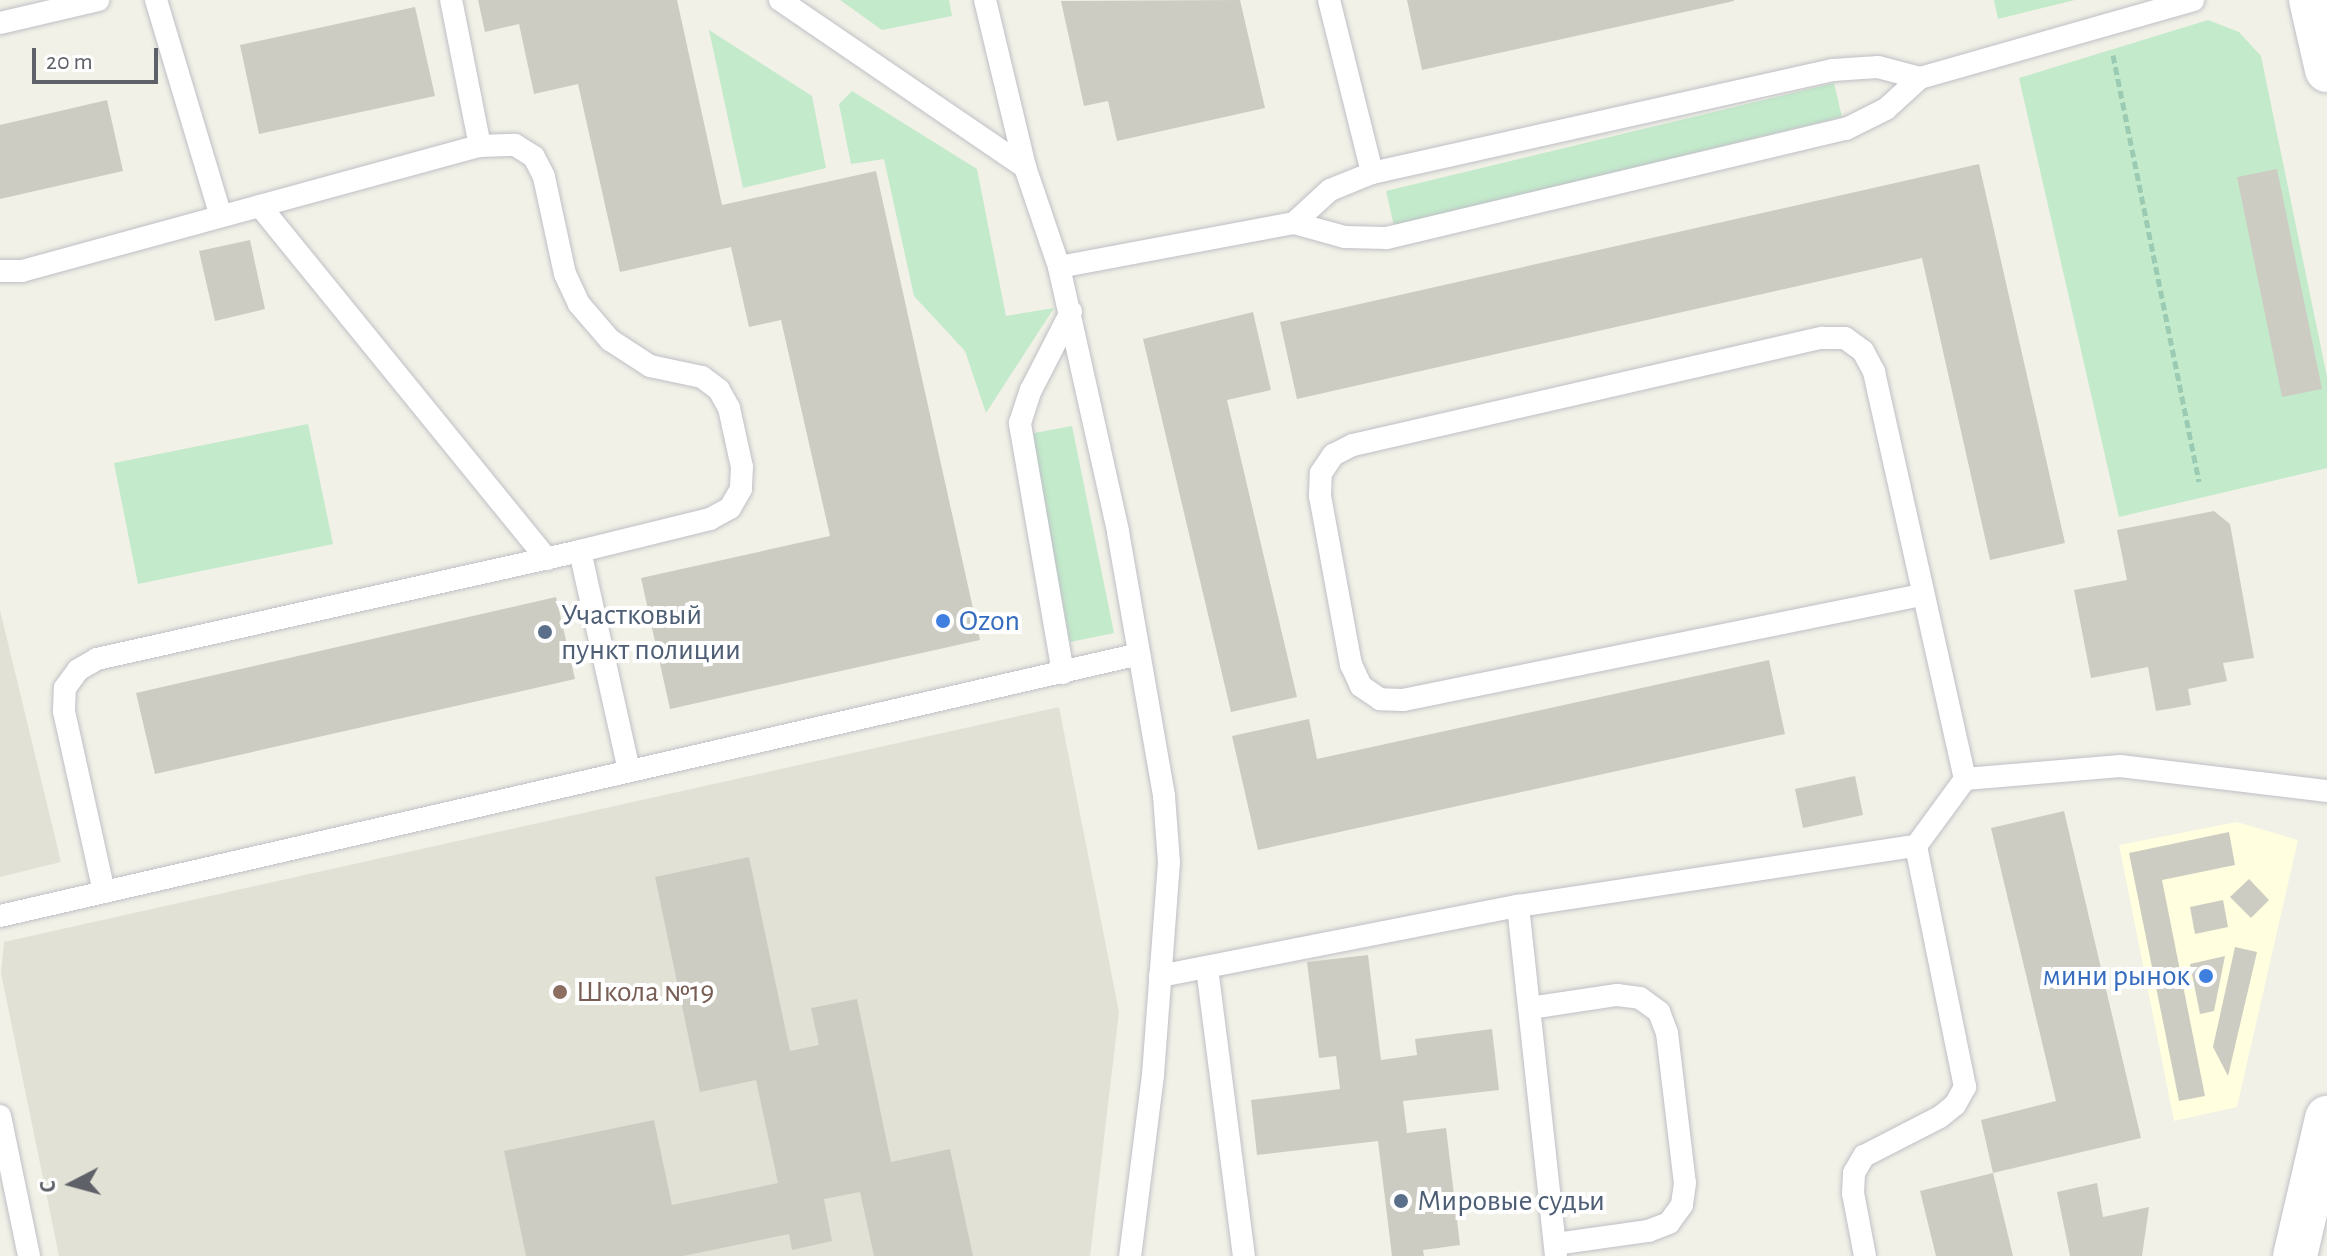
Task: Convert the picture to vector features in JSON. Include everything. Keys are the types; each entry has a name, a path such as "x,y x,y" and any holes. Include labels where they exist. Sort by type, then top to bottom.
{"street":[{"path":"2311,0 2327,70"},
{"path":"2295,1256 2325,1140"}],"lane":[{"path":"0,23 98,0"},
{"path":"156,0 220,214"},
{"path":"451,0 480,146"},
{"path":"780,0 1025,167"},
{"path":"985,0 1025,167 1071,312 1164,796 1169,862 1130,1256"},
{"path":"1329,0 1372,173"},
{"path":"1059,267 1294,223 1345,237 1387,238 1846,129 1886,109 1920,78 2193,0"},
{"path":"1294,223 1330,190 1372,173 1833,70 1878,67 1920,78"},
{"path":"0,271 22,271 220,214 480,146 515,145 534,157 544,177 565,274 579,304 610,340 650,366 702,377 719,390 729,408 742,467 741,489 730,508 710,519 547,559 97,659 78,670 65,688 64,711 104,892"},
{"path":"260,206 547,559"},
{"path":"1063,673 1020,423 1031,390 1071,312"},
{"path":"1921,595 1403,700 1380,699 1361,686 1351,665 1320,496 1321,473 1333,455 1353,445 1822,338 1845,338 1863,351 1874,372 1921,595 1965,779"},
{"path":"580,551 629,771"},
{"path":"0,916 1139,654"},
{"path":"1160,976 1518,906 1916,846 1965,779 2120,766 2327,791"},
{"path":"1865,1256 1853,1193 1854,1173 1864,1156 1940,1117 1955,1105 1965,1087 1916,846"},
{"path":"1518,906 1555,1250 1648,1231 1669,1223 1682,1205 1685,1183 1667,1033 1659,1012 1640,998 1617,995 1530,1008"},
{"path":"1207,968 1244,1256"},
{"path":"0,1116 6,1170 29,1256"}],"path":[{"path":"2113,22 2111,45 2199,481"}],"shaded area":[{"path":"840,0 949,0 952,16 882,30"},
{"path":"1994,0 2075,0 1998,19"},
{"path":"2208,20 2239,32 2261,56 2327,377 2327,468 2119,517 2019,78"},
{"path":"709,30 812,96 826,168 743,188"},
{"path":"1834,83 1842,117 1394,226 1386,191"},
{"path":"852,91 977,169 1006,316 1054,308 986,413 965,351 914,296 884,159 851,164 839,104"},
{"path":"308,424 333,544 138,584 114,463"},
{"path":"1072,426 1114,633 1070,642 1029,434"},
{"path":"0,610 61,862 0,877"},
{"name":"Школа №19","path":"1059,707 1119,1012 1090,1256 59,1256 1,973 4,942"},
{"name":"мини рынок","path":"2237,822 2298,840 2237,1107 2174,1121 2119,845"}],"building":[{"path":"478,0 677,0 722,205 876,171 980,640 670,709 641,578 830,536 781,320 749,327 731,247 620,272 578,84 534,94 519,24 485,32"},
{"path":"1240,0 1265,108 1117,141 1108,101 1084,106 1061,1"},
{"path":"1407,0 1734,0 1734,1 1422,70"},
{"path":"415,7 435,96 259,134 240,45"},
{"path":"107,100 123,171 0,199 0,125"},
{"path":"1979,164 2065,543 1990,560 1922,258 1297,399 1280,322"},
{"path":"2277,169 2322,389 2282,397 2237,177"},
{"path":"250,240 265,309 215,321 199,251"},
{"path":"1253,312 1271,390 1227,400 1297,697 1231,712 1143,339"},
{"path":"2214,511 2230,524 2254,658 2223,663 2227,681 2188,689 2191,705 2156,711 2148,667 2091,678 2074,590 2127,580 2117,530"},
{"path":"556,597 575,679 155,774 136,693"},
{"path":"1769,660 1785,734 1258,850 1232,736 1309,719 1317,759"},
{"path":"1855,776 1863,815 1803,828 1795,789"},
{"path":"2064,811 2141,1138 1993,1173 1981,1120 2056,1101 1991,828"},
{"path":"2229,832 2235,865 2162,880 2205,1096 2179,1101 2129,853"},
{"path":"749,857 790,1051 819,1045 811,1008 857,999 891,1162 950,1149 973,1256 874,1256 860,1192 824,1199 832,1241 792,1250 789,1234 683,1256 526,1256 504,1151 654,1120 672,1205 778,1183 756,1080 700,1092 655,877"},
{"path":"2249,879 2269,900 2251,918 2230,897"},
{"path":"2223,900 2228,927 2195,934 2190,907"},
{"path":"2235,947 2257,952 2228,1076 2213,1047"},
{"path":"1368,955 1381,1060 1417,1055 1415,1039 1492,1029 1499,1090 1403,1101 1407,1133 1446,1128 1460,1245 1423,1250 1424,1256 1392,1256 1378,1141 1257,1155 1251,1100 1340,1089 1336,1056 1319,1058 1307,962"},
{"path":"2225,956 2214,1011 2200,1014 2190,964"},
{"path":"1993,1173 2013,1256 1936,1256 1920,1191"},
{"path":"2097,1183 2103,1217 2149,1207 2142,1256 2070,1256 2057,1192"}],"place":[{"name":"Ozon","path":"943,621"},
{"name":"Участковый пункт полиции","path":"545,632"},
{"name":"мини рынок","path":"2206,976"},
{"name":"Школа №19","path":"560,992"},
{"name":"Мировые судьи","path":"1401,1201"}]}
